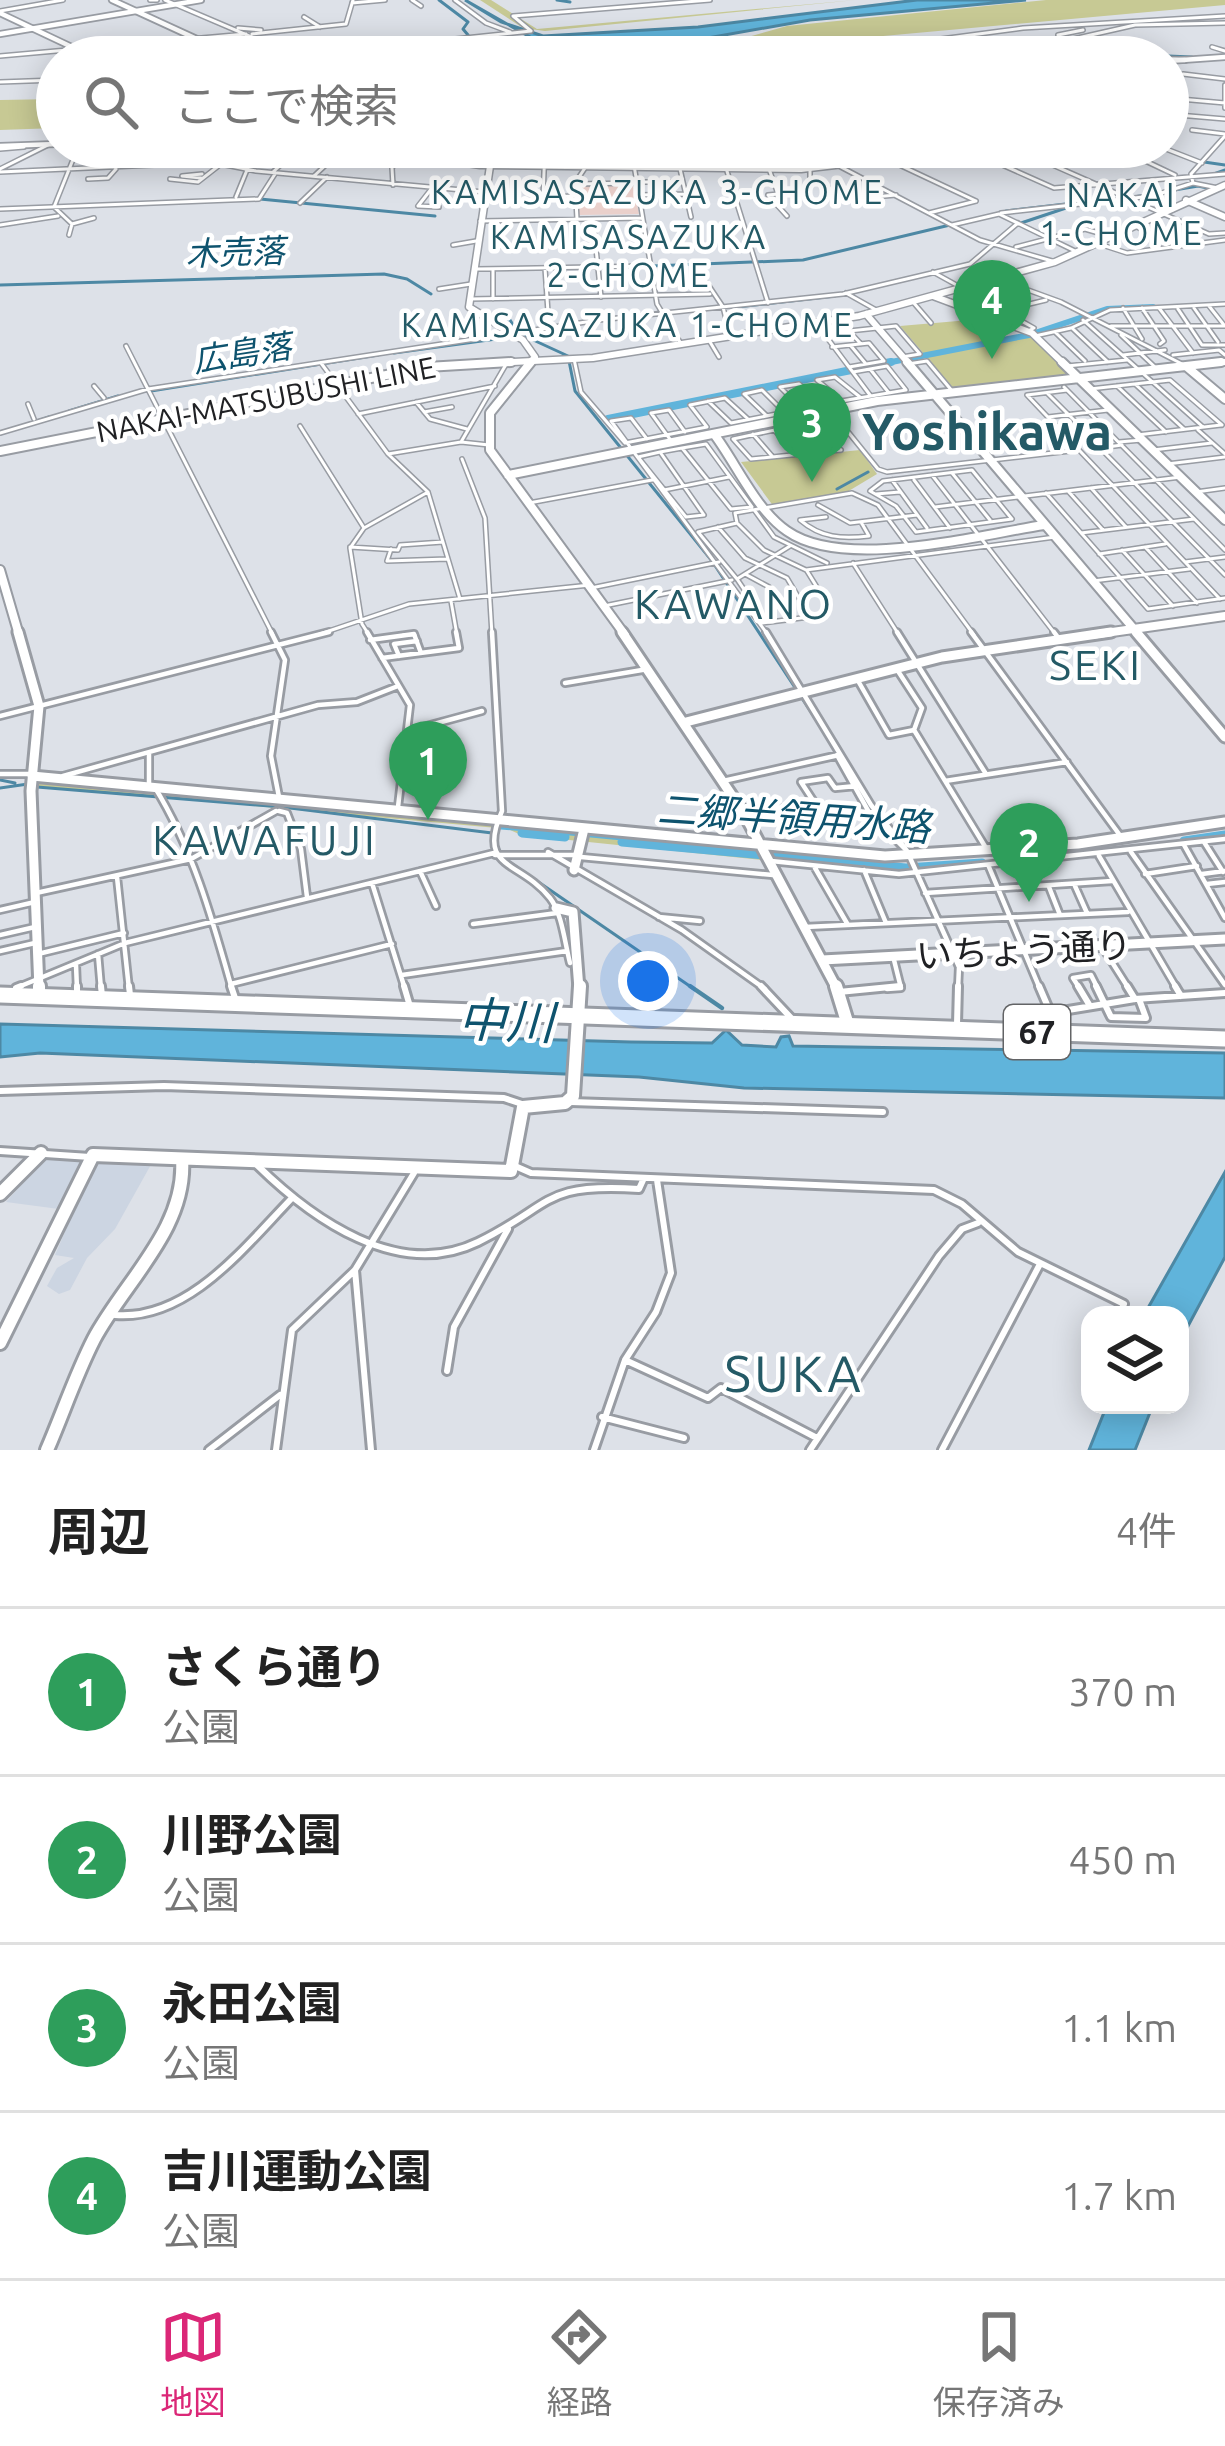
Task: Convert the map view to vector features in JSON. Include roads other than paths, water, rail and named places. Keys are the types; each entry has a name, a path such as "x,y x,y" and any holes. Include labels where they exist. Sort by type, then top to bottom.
{"main road":[{"path":"0,34 200,0"},
{"path":"1189,58 1225,53"},
{"path":"0,148 36,146"},
{"path":"680,168 820,168"},
{"name":"67","path":"3,995 38,989 77,998 409,1010 578,1022 848,1024 1225,1039"}],"street":[{"path":"0,12 63,0"},
{"path":"112,0 197,36"},
{"path":"150,0 158,0"},
{"path":"224,36 346,24 352,2 385,0"},
{"path":"412,0 421,6"},
{"path":"455,0 486,23 517,34"},
{"path":"497,36 530,32 513,16 710,0"},
{"path":"169,2 249,36"},
{"path":"0,12 46,36"},
{"path":"304,17 320,27"},
{"path":"967,36 1203,17 1225,20"},
{"path":"1088,36 1135,25 1225,20"},
{"path":"1062,36 1106,25"},
{"path":"232,28 258,26 262,33"},
{"path":"1212,46 1225,53"},
{"path":"0,56 36,53"},
{"path":"1189,76 1225,85 1224,105 1189,100"},
{"path":"0,82 36,81"},
{"path":"1189,117 1225,119"},
{"path":"1191,174 1225,135 1192,130"},
{"path":"1216,149 1225,150"},
{"path":"0,170 36,153"},
{"path":"1189,158 1202,163"},
{"path":"0,170 94,168"},
{"path":"88,179 108,178 120,168"},
{"path":"170,179 202,176 214,168"},
{"path":"241,168 484,192"},
{"path":"10,223 2,208 259,199 278,168"},
{"path":"314,176 323,168"},
{"path":"392,168 393,185"},
{"path":"488,168 469,299 474,315 532,348 534,360 493,406 489,445 650,669 742,812 839,992 848,1024"},
{"path":"543,168 543,197 576,196"},
{"path":"577,219 574,184 585,168"},
{"path":"634,168 655,296 681,343"},
{"path":"680,168 692,217"},
{"path":"726,168 768,303"},
{"path":"843,168 992,244 1055,262"},
{"path":"906,168 976,201 929,213"},
{"path":"1009,168 1054,188 1225,174"},
{"path":"1063,168 1208,234 1225,236"},
{"path":"1159,168 1176,176"},
{"path":"68,169 54,207 58,216 72,224 94,218"},
{"path":"235,200 246,169"},
{"path":"769,169 778,194 768,195 787,216"},
{"path":"810,169 810,178 851,199 896,195"},
{"path":"1191,174 1193,183"},
{"path":"300,203 326,177"},
{"path":"574,184 683,182"},
{"path":"952,225 998,212 1128,199 1193,183 1221,187"},
{"name":"NAKAI-MATSUBUSHI LINE","path":"0,451 448,364 574,359 866,314 1055,262 1159,211 1221,187"},
{"path":"432,188 418,206 439,207"},
{"path":"639,195 686,194"},
{"path":"1186,200 1225,217"},
{"path":"998,212 1077,252"},
{"path":"0,225 58,216"},
{"path":"480,221 643,218"},
{"path":"593,219 601,297"},
{"path":"69,235 72,224"},
{"path":"0,433 104,398 148,390 549,327 846,293 970,264 1018,224"},
{"path":"1131,225 1178,246"},
{"path":"1010,249 1085,229 1110,236"},
{"path":"1096,243 1127,253 1225,236"},
{"path":"453,245 476,242"},
{"path":"473,269 650,266"},
{"path":"545,268 549,327"},
{"path":"493,299 494,269"},
{"path":"933,272 1034,328 1032,333"},
{"path":"998,279 1114,326 1164,369"},
{"path":"707,283 710,294 723,307 730,335"},
{"path":"440,289 471,284"},
{"path":"846,293 878,311"},
{"path":"469,299 710,294"},
{"path":"933,296 1032,333 1225,520"},
{"path":"984,315 1046,300"},
{"path":"914,302 931,322"},
{"path":"1032,333 1071,328 1107,310 1225,304"},
{"path":"1209,306 1225,326"},
{"path":"1123,308 1142,340"},
{"path":"1142,308 1164,341 1160,344"},
{"path":"1159,308 1192,353"},
{"path":"1177,308 1202,345 1223,345"},
{"path":"1194,308 1223,345"},
{"path":"1107,310 1114,326"},
{"path":"866,314 1223,732"},
{"path":"1088,316 1225,456"},
{"path":"816,323 874,398"},
{"path":"861,344 849,331 896,326 920,354 905,360"},
{"path":"1114,326 1225,326"},
{"path":"1071,328 1108,362"},
{"path":"1054,332 1088,364"},
{"path":"1122,333 1160,344 1224,397"},
{"path":"706,338 719,358"},
{"path":"832,347 889,341"},
{"path":"850,370 884,361 869,343"},
{"path":"850,345 889,393"},
{"path":"126,346 286,664 271,756 278,803 301,849 307,897"},
{"path":"1123,355 1166,350"},
{"path":"814,422 841,449 750,459 734,439 773,424 784,412 803,408 780,387 800,384 822,404 1223,362 1219,350 1173,356"},
{"path":"1150,352 1164,369"},
{"path":"574,359 581,392 686,517 706,514 660,452"},
{"path":"905,360 926,361 953,392"},
{"path":"1067,366 1129,360"},
{"path":"461,442 513,361"},
{"path":"322,364 388,454 428,492 460,599"},
{"path":"708,401 728,422 748,419 794,425 906,391 889,366 868,366"},
{"path":"842,401 817,380 836,377 860,397"},
{"path":"1058,381 1225,553 1185,562"},
{"path":"1090,389 1173,381 1224,425"},
{"path":"1135,384 1184,429"},
{"path":"94,386 104,398"},
{"path":"358,415 495,386"},
{"path":"1117,386 1166,432"},
{"path":"784,412 762,390 744,394 796,454"},
{"path":"1067,390 1028,395 1222,599"},
{"path":"1046,392 1089,435 1109,432"},
{"path":"508,475 632,450 707,427 690,405 725,398 748,419"},
{"path":"416,402 424,412 469,430"},
{"path":"28,404 34,419"},
{"path":"424,412 452,406"},
{"path":"669,439 651,413 669,410 686,432"},
{"path":"1048,417 1111,410"},
{"path":"632,450 647,439 713,434 834,414"},
{"path":"834,414 882,471 1079,449"},
{"path":"647,439 631,418 611,421 715,562 735,579"},
{"path":"794,425 820,454"},
{"path":"1224,425 1166,432 1100,448 1225,575"},
{"path":"300,426 364,528"},
{"path":"713,434 747,474 779,524 801,540 847,549 909,542 974,529 1012,519 972,470 892,479 870,491 904,516 916,532 950,528 974,529 1044,524"},
{"path":"753,434 772,456"},
{"path":"388,454 461,442 489,445"},
{"path":"1153,451 1212,443"},
{"path":"632,450 660,452 682,448 706,444 752,507 732,510 682,448"},
{"path":"1167,464 1225,456"},
{"path":"462,459 462,474 483,505 490,596 495,854"},
{"path":"952,473 992,522"},
{"path":"664,490 747,474"},
{"path":"932,475 1060,640"},
{"path":"912,477 950,528"},
{"path":"935,507 1181,477"},
{"path":"892,479 929,530"},
{"path":"530,503 652,480"},
{"path":"1090,488 1126,527"},
{"path":"1196,491 1224,488"},
{"path":"1068,491 1103,530"},
{"path":"397,810 410,705 362,624 350,547 364,528 428,492"},
{"path":"876,494 900,492"},
{"path":"764,622 824,615 828,605 806,570 775,555 737,523 734,514 854,494 891,518 1224,983 1181,996 1050,1013"},
{"path":"1046,494 1148,609 1222,599"},
{"path":"907,500 927,498"},
{"path":"817,503 826,517"},
{"path":"754,511 766,530 827,563"},
{"path":"861,522 869,536 841,538 814,532 800,520 826,517 843,524 917,514"},
{"path":"1081,533 1194,519"},
{"path":"737,523 698,532 764,622 870,814 908,856 959,967 957,1029"},
{"path":"718,527 759,565 787,578 809,615"},
{"path":"806,570 827,563 1055,537"},
{"path":"350,547 392,549 445,542"},
{"path":"1099,554 1168,544"},
{"path":"604,606 735,579 790,546"},
{"path":"1145,547 1197,603"},
{"path":"392,549 387,561 449,559"},
{"path":"847,549 986,774"},
{"path":"1122,550 1173,606"},
{"path":"0,716 362,624 409,604 591,586 715,562"},
{"path":"1093,581 1191,568"},
{"path":"0,570 39,706 32,780 38,989 98,954 211,919 495,854 538,857 548,852 576,862 773,993 793,1024"},
{"path":"745,574 769,587 787,618"},
{"path":"382,658 459,648 451,600"},
{"path":"686,722 914,663 1225,616"},
{"path":"370,640 414,634 422,653"},
{"path":"399,656 394,644 417,640"},
{"path":"896,668 922,708 914,730"},
{"path":"565,683 650,669"},
{"path":"857,679 889,735 914,730"},
{"path":"0,774 32,780 58,778 318,705 357,702 398,686"},
{"path":"408,731 482,711"},
{"path":"914,730 989,853"},
{"path":"148,753 154,791 175,820 191,859 236,1004"},
{"path":"723,782 841,755"},
{"path":"945,781 1067,762"},
{"path":"58,778 278,803 397,810 497,827 584,831 767,853 989,853 1222,824"},
{"path":"742,812 816,805 801,782 828,778 836,788 857,786"},
{"path":"0,910 191,859 278,803"},
{"path":"576,862 584,831"},
{"path":"767,853 813,865 914,872 1099,856 1225,839"},
{"path":"1202,874 1224,872 1204,842"},
{"path":"1184,844 1225,918"},
{"path":"548,852 576,862 778,876"},
{"path":"495,854 545,892 556,910 570,963"},
{"path":"1099,856 1181,996"},
{"path":"813,865 848,925"},
{"path":"989,866 1059,1033"},
{"path":"1145,874 1197,866"},
{"path":"863,870 886,923"},
{"path":"420,871 436,906"},
{"path":"117,877 130,1000"},
{"path":"925,893 1112,881"},
{"path":"1207,884 1225,882"},
{"path":"372,883 409,1010"},
{"path":"1075,885 1087,914"},
{"path":"1049,887 1060,915"},
{"path":"472,924 556,910 572,912 579,950 571,1099"},
{"path":"805,927 1128,912"},
{"path":"653,916 700,921"},
{"path":"0,935 35,927"},
{"path":"0,951 124,933"},
{"name":"いちょう通り","path":"822,960 1225,939"},
{"path":"231,984 392,944"},
{"path":"1090,1006 1073,978 1090,975 1111,1017 1146,1018 1101,945"},
{"path":"402,975 567,951"},
{"path":"98,954 102,999"},
{"path":"839,992 901,988 892,956"},
{"path":"76,965 77,998"},
{"path":"0,1091 225,1088 504,1098 526,1105 571,1099 883,1112"},
{"path":"0,1151 508,1172 515,1166 526,1105"},
{"path":"0,1193 41,1153"},
{"path":"0,1343 91,1157"},
{"path":"46,1450 81,1363 177,1210 184,1185 182,1159"},
{"path":"256,1164 293,1197 370,1244 435,1254 464,1248 510,1225 563,1190 588,1186 639,1189 644,1178"},
{"path":"515,1166 531,1173 934,1190 962,1204 978,1223 1040,1263 1123,1306"},
{"path":"276,1450 282,1439 280,1395 297,1321 355,1270 416,1171"},
{"path":"594,1450 625,1360 656,1312 671,1273 657,1179"},
{"path":"110,1313 130,1318 194,1292 293,1197"},
{"path":"810,1450 939,1256 962,1229 978,1223"},
{"path":"447,1371 454,1327 510,1225"},
{"path":"943,1450 1040,1263"},
{"path":"355,1270 371,1450"},
{"path":"625,1360 708,1398 721,1388 818,1438"},
{"path":"209,1450 280,1395"},
{"path":"602,1417 684,1438"}],"water":[{"path":"917,0 1026,0 810,20 719,36 543,36 698,27"},
{"path":"0,1024 712,1043 726,1030 742,1045 776,1047 781,1037 789,1036 793,1046 1225,1053 1225,1098 744,1088 639,1077 40,1053 0,1057"},
{"path":"1225,1172 1225,1257 1189,1324 1189,1306 1149,1306"},
{"path":"1103,1414 1149,1414 1135,1450 1089,1450"}],"waterway":[{"path":"439,0 468,22 463,29 468,35"},
{"path":"557,0 570,2"},
{"path":"1204,162 1225,165"},
{"path":"1211,175 1225,170"},
{"path":"1099,203 1198,186 1212,189"},
{"path":"260,199 435,216"},
{"path":"1006,211 1074,203"},
{"path":"1018,224 1072,206"},
{"path":"652,266 803,260 950,225"},
{"name":"木売落","path":"0,285 384,274 407,279 431,294"},
{"path":"737,307 835,296"},
{"path":"880,364 1029,335 1107,309 1153,307"},
{"path":"489,315 510,320 518,333 568,356 575,391 712,561 834,747"},
{"name":"広島落","path":"394,353 496,339"},
{"name":"広島落","path":"151,391 378,355"},
{"path":"880,364 891,362"},
{"path":"608,419 880,364"},
{"path":"876,365 880,364"},
{"name":"広島落","path":"69,411 118,396"},
{"name":"広島落","path":"0,434 49,417"},
{"path":"837,489 868,472"},
{"path":"0,780 15,783"},
{"path":"0,788 28,784"},
{"name":"二郷半領用水路","path":"37,787 282,807 492,833"},
{"name":"二郷半領用水路","path":"501,825 526,827"},
{"name":"二郷半領用水路","path":"560,830 633,837"},
{"path":"522,833 565,837"},
{"path":"1184,841 1225,835"},
{"path":"496,842 502,857 694,989"},
{"path":"622,842 906,868 982,863"},
{"path":"690,986 722,1008"}],"place":[{"name":"吉川運動公園","path":"992,359"},
{"name":"永田公園","path":"812,482"},
{"name":"さくら通り","path":"428,820"},
{"name":"川野公園","path":"1029,902"}],"district":[{"name":"KAMISASAZUKA 3-CHOME","path":"658,192"},
{"name":"NAKAI 1-CHOME","path":"1122,214"},
{"name":"KAMISASAZUKA 2-CHOME","path":"629,256"},
{"name":"KAMISASAZUKA 1-CHOME","path":"628,325"},
{"name":"Yoshikawa","path":"987,432"},
{"name":"KAWANO","path":"734,604"},
{"name":"SEKI","path":"1096,665"},
{"name":"KAWAFUJI","path":"265,840"},
{"name":"SUKA","path":"794,1374"}],"water label":[{"name":"中川","path":"506,1021"}]}
